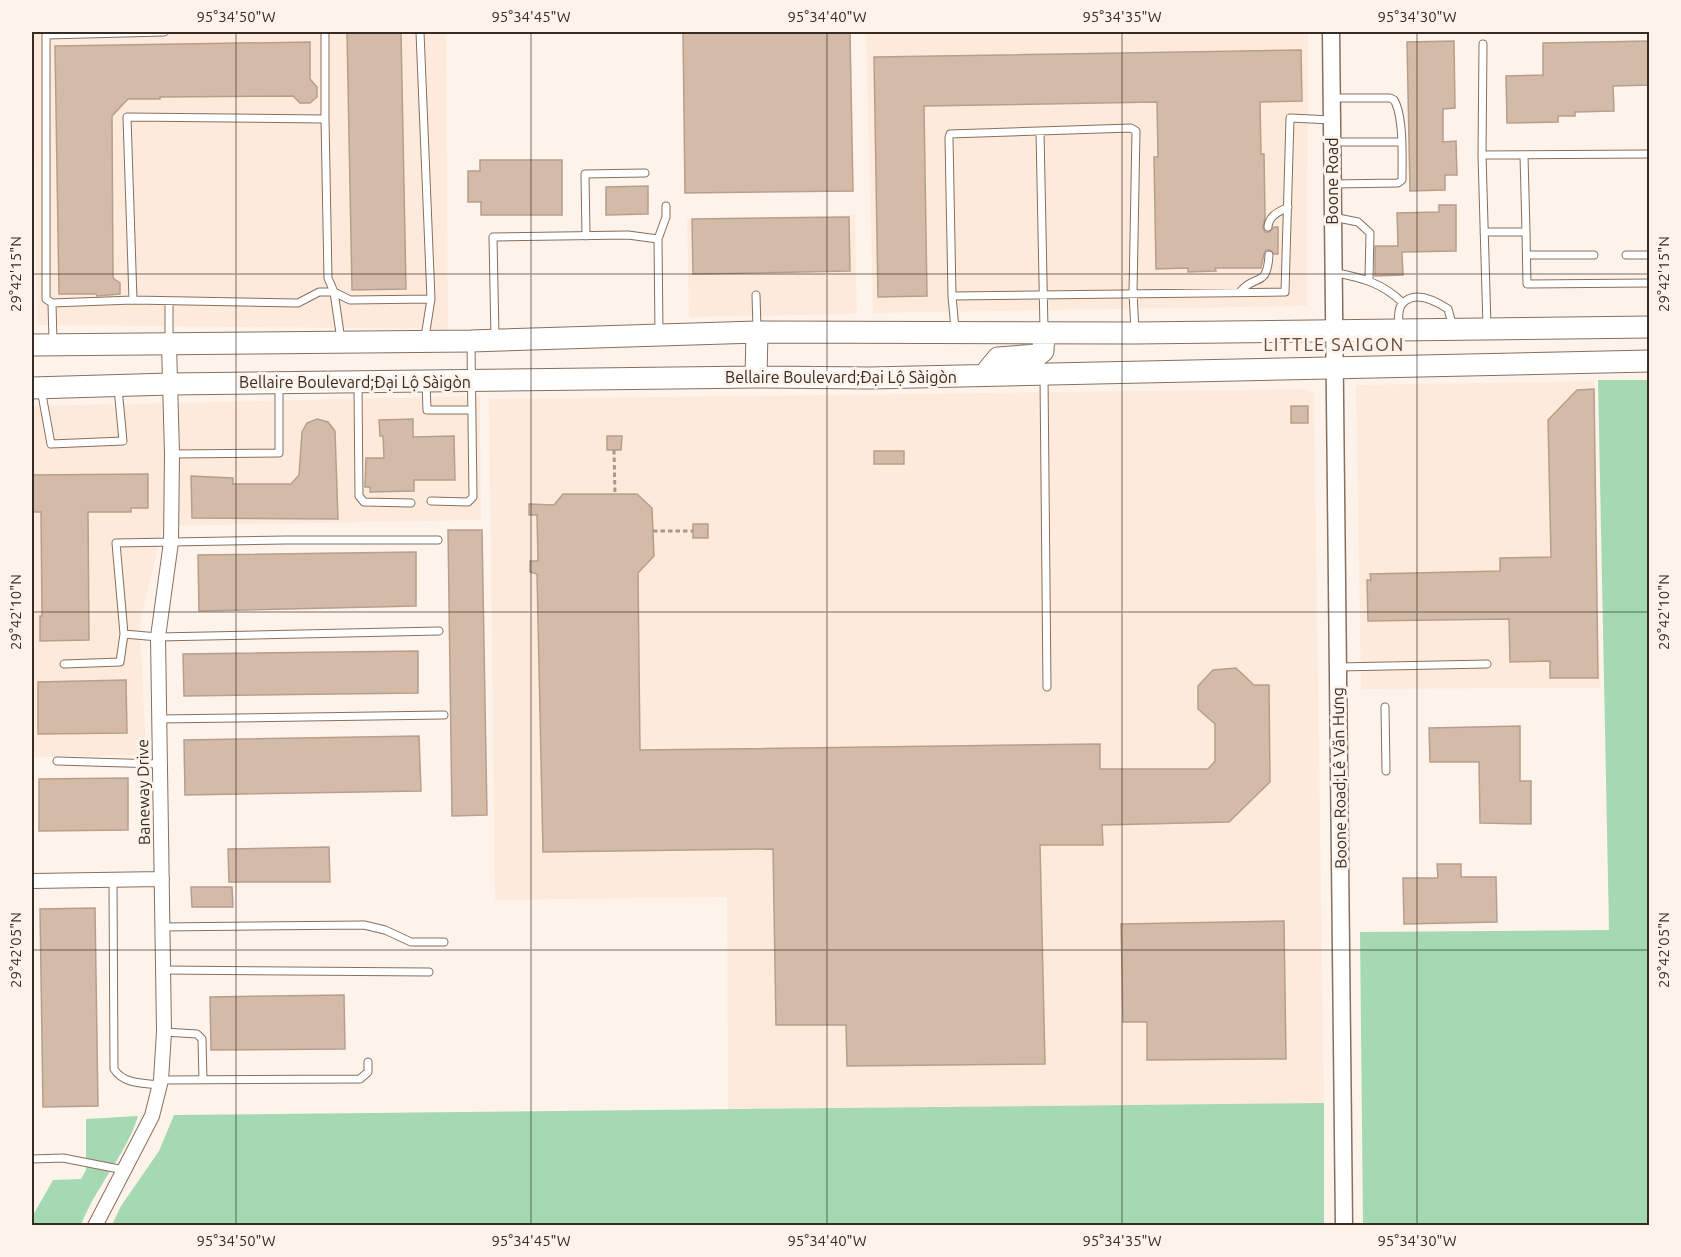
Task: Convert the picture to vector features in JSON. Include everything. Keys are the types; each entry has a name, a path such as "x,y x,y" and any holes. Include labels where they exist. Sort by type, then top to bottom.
{"main road":[{"path":"32,345 471,341 757,332 1135,333 1650,327"},
{"path":"1576,328 1576,362"},
{"path":"756,377 757,332"},
{"path":"984,375 998,358 1038,355 1043,351 1044,332"},
{"name":"Bellaire Boulevard;Đại Lộ Sàigòn","path":"36,387 279,382 870,378 1650,361"}],"street":[{"name":"Boone Road","path":"1331,32 1333,331"},
{"name":"Boone Road;Lê Văn Hưng","path":"1333,331 1344,1226"},
{"name":"Baneway Drive","path":"95,1226 152,1116 160,1083 164,1032 158,637 171,542 172,454 169,344"},
{"path":"32,881 162,879"}],"lane":[{"path":"164,32 46,35 46,299 51,303 133,300 298,303 319,292 334,292 350,300 431,299"},
{"path":"325,32 328,278 334,292 341,342"},
{"path":"420,32 431,299 425,341"},
{"path":"1483,44 1482,155 1487,329"},
{"path":"1331,98 1390,98 1394,100 1398,111 1402,142 1402,180 1398,183 1332,184"},
{"path":"133,300 127,117 325,119"},
{"path":"952,296 1285,292 1290,118 1332,120"},
{"path":"955,332 952,296 950,134 1135,129 1133,293 1135,333"},
{"path":"1040,131 1044,332"},
{"path":"1332,142 1402,142"},
{"path":"1482,155 1650,154"},
{"path":"1524,156 1527,284 1650,283"},
{"path":"586,236 585,174 645,173"},
{"path":"659,336 658,239 666,217 666,206"},
{"path":"1268,227 1268,222 1273,215 1288,207"},
{"path":"1332,217 1358,222 1370,233 1370,279"},
{"path":"1484,232 1526,232"},
{"path":"496,340 493,237 628,235 658,239"},
{"path":"1240,292 1246,285 1259,281 1266,274 1269,255"},
{"path":"1527,255 1594,255"},
{"path":"1626,255 1650,255"},
{"path":"1333,272 1370,279 1380,287 1392,292 1403,303"},
{"path":"756,296 757,332"},
{"path":"1399,330 1399,310 1403,303 1412,298 1425,297 1448,309 1454,329"},
{"path":"169,301 169,344"},
{"path":"51,303 53,345"},
{"path":"431,501 472,501 471,341"},
{"path":"1044,373 1047,687"},
{"path":"426,381 426,410 471,410"},
{"path":"172,454 279,453 279,382"},
{"path":"358,382 359,496 364,502 411,503"},
{"path":"36,387 51,444 123,441 118,385"},
{"path":"64,664 120,662 124,634 116,543 438,540"},
{"path":"124,634 158,637 439,632"},
{"path":"1338,667 1487,664"},
{"path":"1385,707 1386,771"},
{"path":"158,719 444,716"},
{"path":"57,762 159,764"},
{"path":"112,880 114,1069 118,1076 125,1080 160,1083 203,1080 360,1080 368,1072 368,1062"},
{"path":"162,927 364,925 386,930 411,942 444,942"},
{"path":"162,970 429,972"},
{"path":"164,1032 197,1034 202,1039 203,1080"},
{"path":"32,1159 63,1158 124,1170"}],"path":[{"path":"614,450 615,494"},
{"path":"653,531 693,531"}],"shaded area":[{"path":"32,32 446,32 448,329 37,325"},
{"path":"866,32 1308,32 1307,306 873,313"},
{"path":"32,150 34,325 32,325"},
{"path":"855,215 857,314 689,317 687,219"},
{"path":"1594,381 1600,688 1361,689 1356,385"},
{"path":"1306,389 1314,394 1324,1103 728,1110 727,897 495,900 489,399"},
{"path":"480,396 481,520 163,526 140,623 146,755 32,757 32,406"}],"green space":[{"path":"1598,380 1649,380 1649,1225 1363,1225 1360,932 1609,930"},
{"path":"1324,1103 1324,1225 112,1225 121,1206 159,1151 174,1115"},
{"path":"138,1116 126,1144 81,1225 32,1225 32,1217 53,1180 81,1179 86,1170 86,1119"}],"building":[{"path":"347,32 401,32 406,289 352,290"},
{"path":"683,32 850,32 853,191 685,193"},
{"path":"1454,41 1455,108 1443,109 1443,142 1456,141 1457,175 1445,175 1445,190 1410,191 1407,42"},
{"path":"1650,41 1650,85 1613,86 1614,111 1575,112 1575,116 1558,116 1558,122 1507,123 1506,76 1543,75 1543,43"},
{"path":"310,42 310,79 317,87 317,97 310,103 300,103 293,96 128,99 112,116 113,278 120,283 120,294 97,296 96,294 59,294 55,46"},
{"path":"1301,50 1302,101 1260,102 1261,154 1264,154 1265,217 1263,228 1265,232 1269,232 1274,227 1278,227 1278,254 1266,250 1261,268 1215,268 1216,271 1188,272 1188,268 1156,269 1154,157 1158,157 1157,102 924,106 927,296 878,297 874,57"},
{"path":"480,160 562,160 562,215 481,215 481,202 468,202 468,171 480,171"},
{"path":"648,186 648,214 606,215 606,187"},
{"path":"1439,205 1456,205 1456,251 1402,252 1403,275 1375,276 1375,246 1398,246 1397,213 1439,212"},
{"path":"849,217 850,271 693,274 692,219"},
{"path":"1594,389 1598,678 1550,678 1550,661 1510,662 1509,619 1368,621 1367,580 1371,580 1370,574 1500,571 1500,558 1551,557 1548,420 1577,390"},
{"path":"1291,406 1308,406 1308,423 1291,423"},
{"path":"317,419 328,422 335,431 338,519 192,518 191,476 233,478 233,484 291,484 299,475 302,432 307,423"},
{"path":"413,419 413,437 454,436 455,480 414,480 414,491 370,492 370,487 365,487 366,458 384,458 383,436 380,436 379,420"},
{"path":"607,436 622,436 621,450 607,450"},
{"path":"874,451 904,451 904,464 874,464"},
{"path":"148,474 148,508 131,508 131,512 88,512 89,640 40,641 40,616 42,616 41,512 32,512 32,475"},
{"path":"563,494 637,494 652,508 654,556 638,573 640,750 1100,744 1100,769 1208,769 1215,761 1215,724 1198,709 1198,686 1213,670 1236,668 1254,685 1269,685 1270,782 1229,822 1102,825 1103,845 1040,845 1045,1064 847,1066 846,1025 776,1025 773,849 543,852 537,574 530,572 530,561 538,561 537,515 529,515 529,504 554,505"},
{"path":"693,524 708,524 708,538 693,538"},
{"path":"448,530 482,530 487,815 452,816"},
{"path":"416,552 416,606 199,611 198,555"},
{"path":"418,651 418,693 184,696 183,654"},
{"path":"126,680 127,733 38,734 38,682"},
{"path":"1520,726 1520,781 1531,781 1531,824 1480,823 1479,762 1430,762 1429,728"},
{"path":"419,736 421,791 185,795 184,740"},
{"path":"128,778 128,830 39,831 39,779"},
{"path":"329,847 330,882 229,882 228,849"},
{"path":"1437,864 1461,864 1461,877 1496,877 1497,922 1404,924 1403,878 1438,878"},
{"path":"191,887 232,887 233,907 192,907"},
{"path":"95,908 98,1106 43,1107 40,909"},
{"path":"1284,921 1286,1059 1147,1060 1147,1022 1123,1022 1121,924"},
{"path":"344,995 345,1049 211,1050 210,997"}],"district":[{"name":"LITTLE SAIGON","path":"1334,345"}]}
